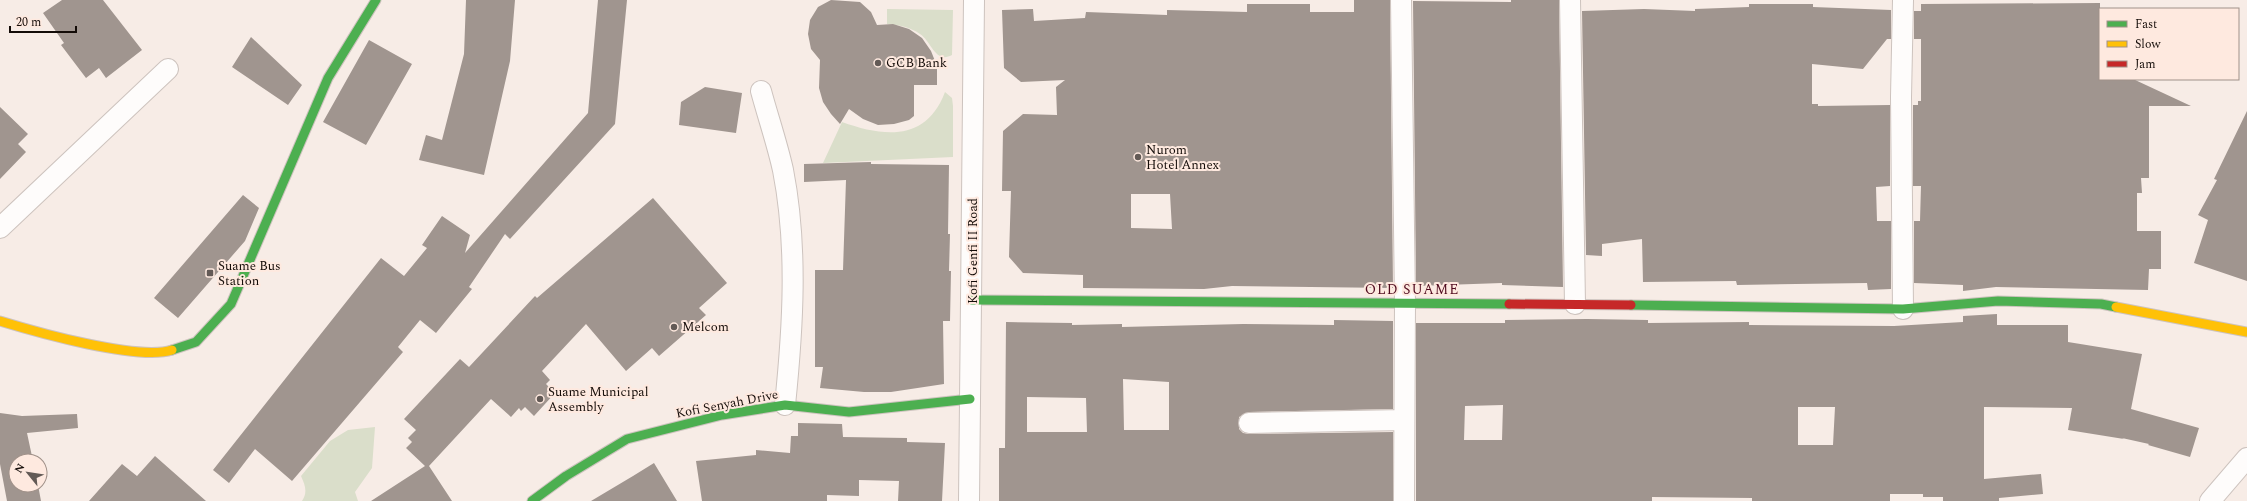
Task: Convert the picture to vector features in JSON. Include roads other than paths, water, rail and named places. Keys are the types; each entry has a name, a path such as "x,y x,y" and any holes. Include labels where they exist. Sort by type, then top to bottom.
{"street":[{"path":"0,322 43,334 127,350 162,353 196,342 231,304 328,78 364,24 376,0"},
{"name":"Kofi Genfi II Road","path":"969,501 974,0"},
{"path":"1401,0 1405,303 1404,501"},
{"path":"1570,0 1575,304"},
{"path":"1903,0 1900,97 1903,309"},
{"path":"0,228 168,69"},
{"path":"761,91 782,170 792,240 792,329 786,405"},
{"path":"972,300 1575,304 1903,309 1998,301 2101,304 2173,316 2247,332"},
{"name":"Kofi Senyah Drive","path":"532,501 566,476 627,438 722,415 786,405 849,412 970,399"},
{"path":"1248,423 1404,420"},
{"path":"2210,501 2247,458"}],"place":[{"name":"GCB Bank","path":"878,63"},
{"name":"Nurom Hotel Annex","path":"1138,157"},
{"name":"Suame Bus Station","path":"210,273"},
{"name":"Melcom","path":"674,327"},
{"name":"Suame Municipal Assembly","path":"540,399"}],"district":[{"name":"OLD SUAME","path":"1412,289"}]}
